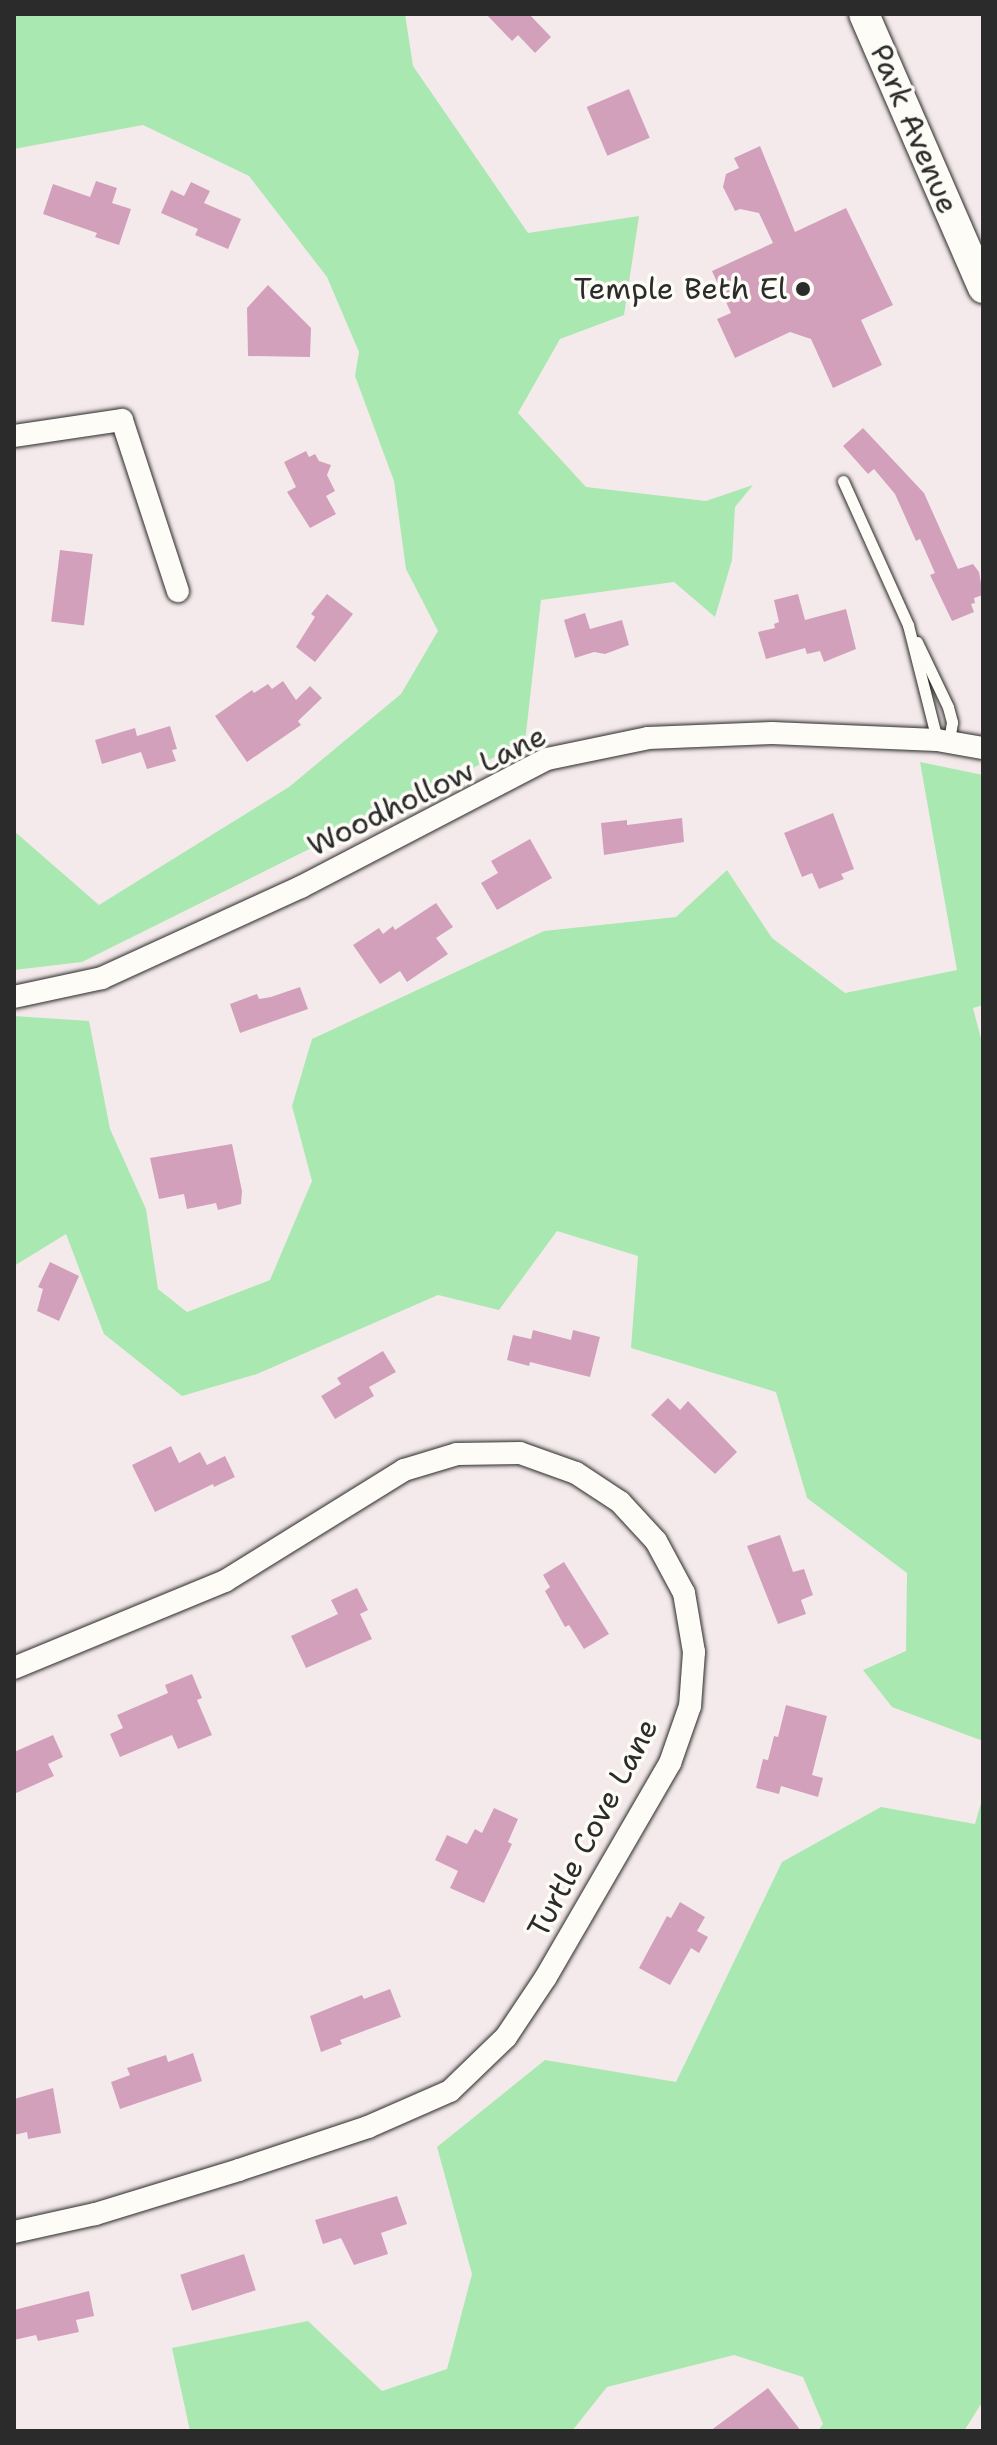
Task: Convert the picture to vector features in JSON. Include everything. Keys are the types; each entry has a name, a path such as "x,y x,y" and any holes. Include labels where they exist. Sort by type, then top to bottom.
{"main road":[{"name":"Park Avenue","path":"864,14 983,288"}],"street":[{"path":"14,436 122,420 178,591"},
{"name":"Woodhollow Lane","path":"14,997 102,978 301,887 547,759 648,738 772,733 943,741 983,748"},
{"name":"Turtle Cove Lane","path":"14,1668 225,1581 404,1470 457,1454 520,1453 576,1473 620,1502 656,1541 684,1593 694,1652 690,1706 670,1763 538,1989 506,2037 450,2091 368,2127 239,2170 95,2214 14,2232"}],"lane":[{"path":"843,481 948,707 952,722 943,741"},
{"path":"908,625 943,741"}],"green space":[{"path":"14,14 405,14 413,66 528,233 639,216 624,315 560,339 518,413 586,487 706,501 753,485 735,507 732,560 715,617 674,582 541,600 525,742 82,962 14,970 14,831 99,905 289,787 401,694 438,631 406,569 394,481 355,376 359,352 327,277 249,176 143,125 14,149"},
{"path":"920,762 983,775 983,1005 973,1008 983,1046 983,1741 892,1707 863,1670 906,1651 907,1573 807,1498 776,1392 631,1348 638,1256 557,1231 499,1310 438,1295 257,1374 182,1396 104,1334 66,1234 14,1266 14,1016 89,1021 110,1129 146,1209 158,1289 187,1312 270,1280 312,1181 292,1106 312,1039 544,931 676,917 727,870 772,938 845,993 957,970"},
{"path":"983,1796 983,2401 964,2431 818,2431 823,2424 803,2377 734,2355 607,2387 572,2431 190,2431 172,2348 308,2321 382,2391 447,2369 472,2274 437,2147 545,2060 676,2082 782,1862 881,1807 975,1824"}],"building":[{"path":"486,14 529,14 551,37 535,53 518,35 512,41"},
{"path":"629,89 650,138 607,156 587,107"},
{"name":"Temple Beth El","path":"760,146 795,232 846,208 893,305 861,320 882,365 833,388 811,339 790,332 735,358 717,319 731,313 712,271 773,243 759,213 740,209 735,211 723,187 726,174 739,168 734,158"},
{"path":"96,181 117,188 112,203 131,209 119,245 95,237 97,233 43,214 53,184 90,197"},
{"path":"191,182 210,191 204,203 241,219 228,249 195,235 198,229 161,213 171,190 184,196"},
{"path":"268,285 311,328 310,357 248,356 247,308"},
{"path":"863,428 924,493 958,569 973,564 979,572 983,595 974,598 975,603 971,604 974,612 952,621 930,575 935,573 920,539 916,541 895,494 874,469 868,474 843,446"},
{"path":"306,451 309,457 315,454 319,461 331,465 327,475 335,491 326,496 336,514 310,528 287,492 296,487 284,462"},
{"path":"60,550 93,554 84,625 51,621"},
{"path":"327,594 353,614 315,662 296,647 315,617 311,614"},
{"path":"798,594 805,620 846,609 856,649 824,662 820,651 807,654 805,648 766,659 758,632 775,628 774,624 779,622 774,600"},
{"path":"585,613 590,629 622,620 629,645 605,654 594,652 575,658 564,620"},
{"path":"283,681 296,700 310,686 322,698 298,721 301,725 247,762 215,716 252,690 254,693 268,684 272,689"},
{"path":"170,726 177,749 172,750 176,761 147,769 141,752 102,764 95,740 135,728 137,736"},
{"path":"833,813 854,869 841,874 844,879 819,889 812,873 802,877 784,833"},
{"path":"682,818 684,842 604,855 601,823 627,820 627,825"},
{"path":"530,839 552,878 497,910 481,883 498,873 491,861"},
{"path":"436,903 453,927 436,938 448,954 407,982 400,971 380,984 353,945 379,928 383,934 393,926 395,930"},
{"path":"300,987 308,1009 240,1033 230,1004 257,994 259,999"},
{"path":"232,1144 242,1191 241,1204 218,1210 216,1203 187,1209 184,1194 159,1199 150,1158"},
{"path":"50,1262 79,1276 59,1321 37,1311 43,1289 38,1287"},
{"path":"533,1330 571,1340 573,1330 600,1337 590,1377 530,1362 529,1366 507,1360 513,1335 531,1339"},
{"path":"383,1351 396,1372 369,1387 374,1396 335,1419 321,1396 341,1384 337,1378"},
{"path":"668,1398 680,1410 688,1401 737,1452 715,1474 651,1415"},
{"path":"171,1446 179,1463 200,1452 207,1465 225,1456 235,1477 214,1487 213,1484 155,1512 132,1465"},
{"path":"780,1535 793,1572 804,1569 813,1595 801,1600 806,1614 778,1624 747,1546"},
{"path":"564,1562 609,1634 584,1649 569,1625 565,1627 545,1591 550,1587 543,1575"},
{"path":"357,1588 368,1610 360,1614 372,1639 306,1668 291,1636 338,1614 331,1600"},
{"path":"192,1674 202,1698 197,1700 212,1735 178,1749 172,1735 120,1757 110,1734 123,1728 117,1715 168,1693 165,1685"},
{"path":"786,1705 827,1716 812,1775 823,1778 818,1797 781,1786 779,1794 756,1788 763,1759 768,1760 774,1736 778,1737"},
{"path":"53,1735 63,1757 48,1764 54,1776 14,1794 14,1752"},
{"path":"494,1808 518,1819 508,1842 512,1844 484,1903 450,1888 458,1871 435,1860 447,1835 467,1844 475,1829 482,1833"},
{"path":"680,1902 705,1917 697,1931 708,1937 699,1953 691,1948 670,1985 639,1968 667,1916 671,1918"},
{"path":"390,1989 401,2017 340,2040 342,2044 321,2052 310,2016 362,1995 364,1999"},
{"path":"193,2053 202,2081 120,2109 111,2082 130,2075 127,2068 166,2055 168,2062"},
{"path":"53,2088 61,2133 28,2139 27,2132 14,2135 14,2099"},
{"path":"397,2196 407,2224 381,2233 388,2254 354,2265 341,2238 323,2244 315,2220"},
{"path":"244,2254 256,2290 192,2311 180,2275"},
{"path":"89,2291 94,2316 76,2320 79,2332 38,2341 36,2335 14,2340 14,2310"},
{"path":"768,2388 801,2431 710,2431"}],"place":[{"name":"Temple Beth El","path":"803,289"}]}
